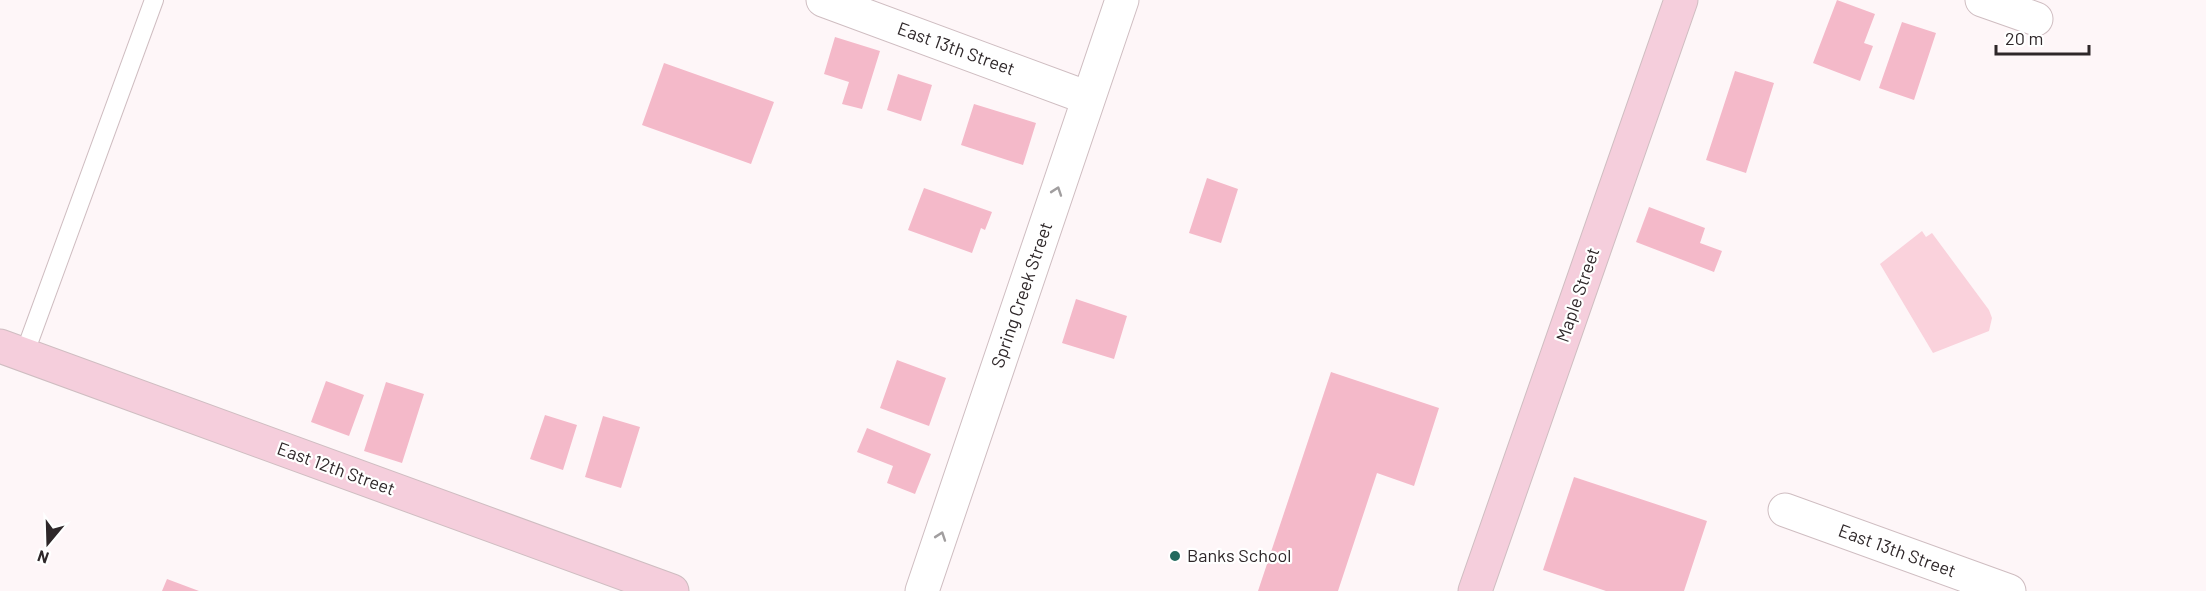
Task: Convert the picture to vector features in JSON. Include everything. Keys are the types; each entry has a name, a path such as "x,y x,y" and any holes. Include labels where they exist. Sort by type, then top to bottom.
{"main road":[{"name":"Maple Street","path":"1475,591 1681,0"},
{"name":"East 12th Street","path":"12,350 672,591"}],"street":[{"name":"East 13th Street","path":"823,0 1088,98"},
{"name":"Spring Creek Street","path":"922,591 1122,0"},
{"path":"1982,0 2036,19"},
{"name":"East 13th Street","path":"1785,510 2009,591"}],"lane":[{"path":"12,350 154,0"}],"shaded area":[{"path":"1922,231 1926,237 1932,233 1989,310 1992,318 1989,331 1933,353 1880,264"}],"building":[{"path":"1837,0 1875,14 1864,43 1873,46 1860,81 1813,63"},
{"path":"1902,22 1936,33 1914,100 1879,88"},
{"path":"835,37 880,51 862,109 842,104 849,82 824,74"},
{"path":"664,63 774,102 751,164 642,125"},
{"path":"1735,71 1774,83 1746,173 1706,160"},
{"path":"898,74 932,85 921,121 887,110"},
{"path":"974,104 1036,123 1023,165 961,145"},
{"path":"1207,178 1238,189 1221,243 1189,233"},
{"path":"924,188 992,212 985,230 981,228 972,253 908,230"},
{"path":"1649,207 1705,228 1700,243 1722,251 1714,272 1636,242"},
{"path":"1076,299 1127,316 1114,359 1062,343"},
{"path":"897,360 946,378 929,426 880,408"},
{"path":"1331,372 1439,408 1414,486 1377,473 1338,591 1258,591"},
{"path":"326,381 364,395 349,436 311,422"},
{"path":"386,382 424,394 402,463 364,451"},
{"path":"545,415 577,425 563,470 530,459"},
{"path":"603,416 640,427 621,488 585,477"},
{"path":"867,428 931,454 915,494 887,483 893,466 857,452"},
{"path":"1574,477 1707,521 1684,591 1606,591 1543,570"},
{"path":"167,579 199,591 162,591"}],"place":[{"name":"Banks School","path":"1175,556"}]}
